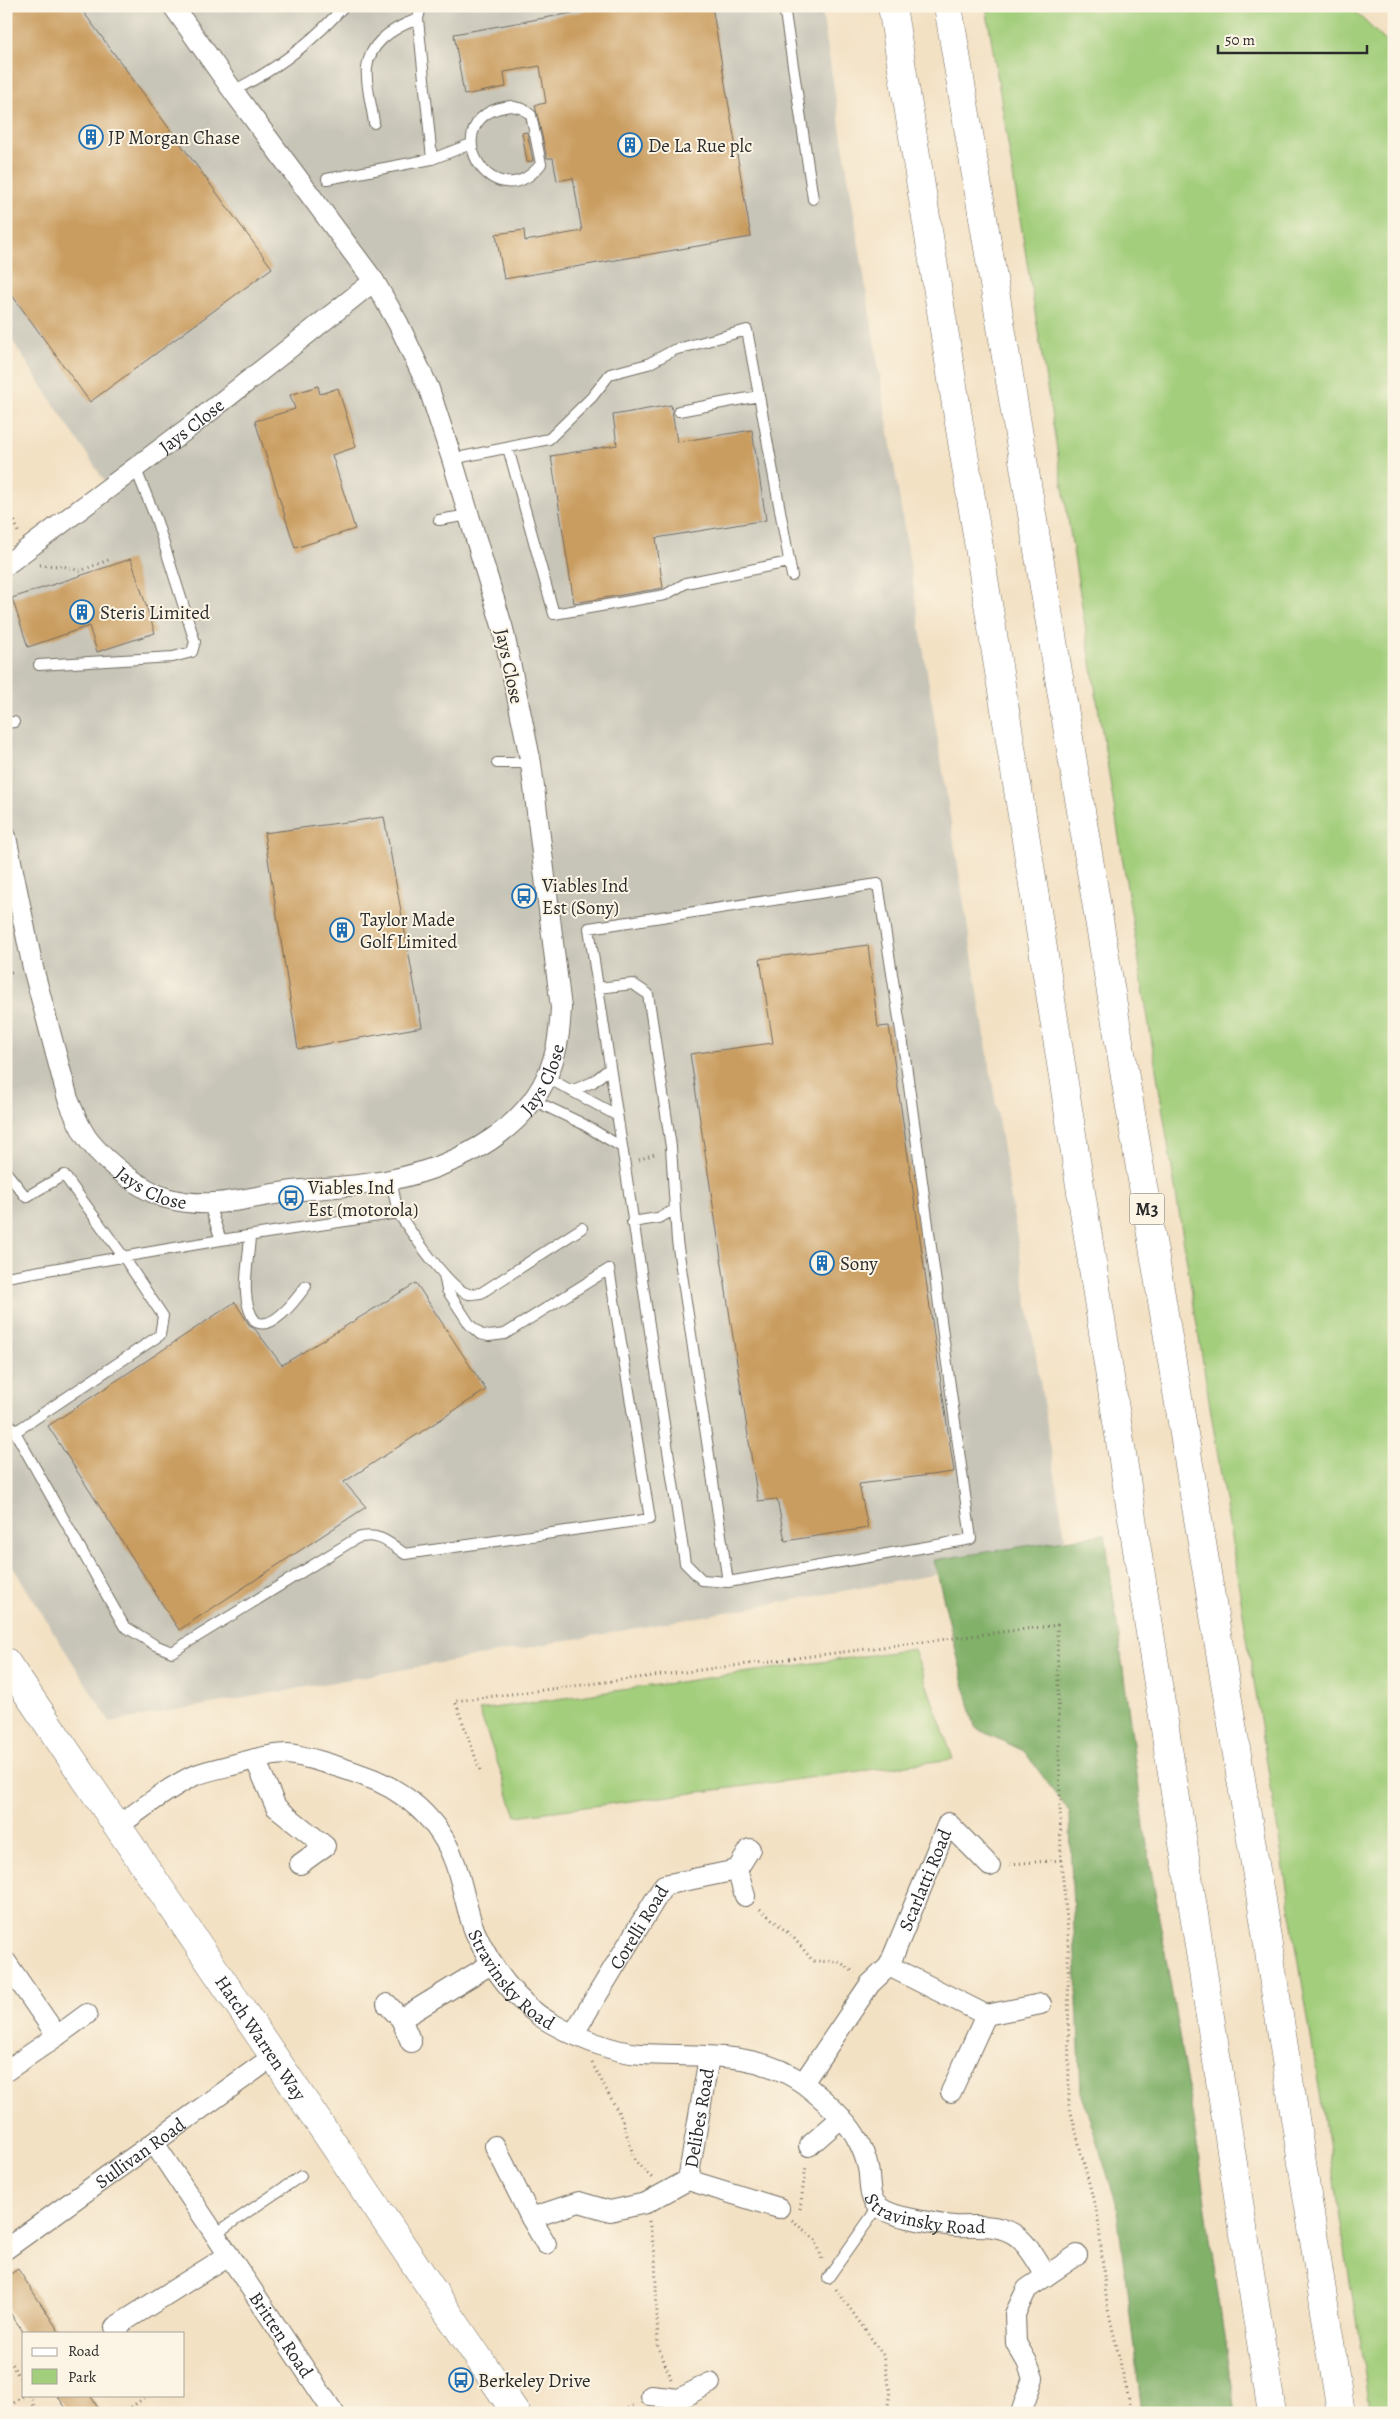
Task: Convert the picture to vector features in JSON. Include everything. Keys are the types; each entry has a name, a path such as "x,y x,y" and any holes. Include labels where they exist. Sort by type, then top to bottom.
{"main road":[{"path":"892,6 1029,859 1272,2413"},
{"name":"M3","path":"948,6 1254,1861 1341,2413"},
{"name":"Hatch Warren Way","path":"6,1662 516,2413"}],"street":[{"name":"Jays Close","path":"6,837 33,968 68,1099 76,1119 89,1142 111,1163 147,1188 164,1197 209,1205 292,1191 391,1180 462,1158 512,1124 533,1100 546,1078 554,1059 559,1037 561,1008 531,763 503,629 452,459 428,389 398,323 374,281 233,91 173,6"},
{"name":"Jays Close","path":"6,565 135,468 374,281"},
{"name":"Stravinsky Road","path":"118,1826 156,1798 194,1776 255,1759 287,1754 363,1775 391,1787 429,1818 438,1830 455,1862 474,1929 491,1964 511,1989 549,2022 606,2046 638,2054 732,2058 760,2064 803,2083 841,2118 855,2136 868,2167 871,2197 878,2207 900,2217 932,2223 958,2226 982,2225 1001,2228 1018,2236 1033,2253 1046,2276"},
{"path":"255,1759 276,1807 325,1846 300,1864"},
{"name":"Scarlatti Road","path":"803,2083 870,1984 889,1966 948,1823 990,1866"},
{"path":"745,1896 737,1870 750,1849"},
{"name":"Corelli Road","path":"574,2033 664,1885 737,1870"},
{"path":"6,1962 57,2036"},
{"path":"401,2019 491,1964"},
{"path":"889,1966 986,2015 1041,2004"},
{"path":"387,2004 401,2019 411,2042"},
{"path":"6,2071 87,2014"},
{"path":"951,2092 986,2015"},
{"name":"Sullivan Road","path":"6,2249 274,2056"},
{"name":"Delibes Road","path":"688,2180 709,2057"},
{"path":"809,2146 841,2118"},
{"name":"Britten Road","path":"154,2143 334,2413"},
{"path":"495,2146 546,2244"},
{"name":"Delibes Road","path":"532,2218 579,2202 610,2212 646,2203 688,2180 779,2208"},
{"path":"118,2332 115,2327 229,2255"},
{"path":"1021,2413 1033,2378 1027,2362 1016,2343 1014,2314 1027,2289 1077,2255"},
{"path":"651,2396 681,2406 710,2382"}],"lane":[{"path":"233,91 255,80 299,50 324,30 344,6"},
{"path":"421,6 418,19 432,159"},
{"path":"784,6 813,199"},
{"path":"374,123 367,68 374,50 386,34 399,26 418,19"},
{"path":"511,106 523,109 531,115 541,164 525,179 513,182 500,181 489,176 479,168 471,144 473,132 479,121 488,113 499,108 511,106"},
{"path":"327,179 432,159 471,144"},
{"path":"452,459 549,439 592,397 610,374 648,364 674,350 747,330 792,576"},
{"path":"679,411 759,396"},
{"path":"508,448 554,614 665,596 686,583 789,562"},
{"path":"39,665 173,657 192,652 194,642 156,519 135,468"},
{"path":"439,520 469,515"},
{"path":"497,763 531,763"},
{"path":"878,884 971,1539 728,1582 702,1580 685,1563 625,1166 620,1146 598,988 589,928 878,884"},
{"path":"598,988 633,984 648,994 671,1148 677,1241 728,1582"},
{"path":"571,1092 593,1082 610,1068"},
{"path":"546,1078 616,1116"},
{"path":"533,1100 581,1123 620,1146"},
{"path":"6,1172 26,1198 64,1175 125,1258 163,1316 160,1335 15,1432"},
{"path":"391,1180 398,1213 444,1275 458,1288 469,1294 480,1293 582,1228"},
{"path":"209,1205 221,1240"},
{"path":"632,1222 658,1218 675,1210"},
{"path":"6,1277 137,1256 221,1240 398,1213"},
{"path":"250,1236 246,1293 252,1318 256,1322 267,1324 277,1319 306,1286"},
{"path":"6,1419 124,1626 155,1645 172,1652 357,1538 370,1534 388,1542 405,1554 650,1519 609,1269 505,1334 489,1336 480,1334 470,1325 447,1290 444,1275"},
{"path":"215,2234 301,2176"},
{"path":"828,2278 878,2207"}],"path":[{"path":"6,510 15,522"},
{"path":"32,565 63,566 80,571 111,559"},
{"path":"625,1166 671,1148"},
{"path":"480,1770 455,1701 1058,1625 1061,1860 1068,1931 1069,2105 1098,2218 1108,2305 1132,2413"},
{"path":"990,1866 1061,1860"},
{"path":"745,1896 793,1937 813,1962 840,1962 870,1984"},
{"path":"574,2033 622,2119 636,2161 666,2193"},
{"path":"798,2224 809,2146"},
{"path":"646,2203 655,2254 658,2346 681,2406"},
{"path":"779,2208 816,2240 828,2278 883,2355 890,2391 887,2413"},
{"path":"6,2356 22,2381"},
{"path":"6,2409 23,2396"},
{"path":"30,2396 36,2413"},
{"path":"123,2413 147,2396"}],"shaded area":[{"path":"6,6 821,6 1067,1551 110,1722 6,1556 6,562 113,494 6,331"}],"green space":[{"path":"986,6 1349,6 1394,49 1394,2413 1371,2413"},
{"path":"1105,1534 1144,1827 1194,2125 1235,2413 1142,2413 1116,2202 1081,2092 1070,1813 1024,1751 975,1728 934,1560"},
{"path":"914,1649 953,1759 516,1816 479,1710"}],"building":[{"name":"JP Morgan Chase","path":"6,6 79,6 272,268 90,402 6,287"},
{"name":"De La Rue plc","path":"612,6 712,6 751,237 504,279 496,234 524,230 525,241 582,231 573,178 557,181 553,158 547,158 535,105 546,103 540,66 504,72 506,87 464,95 454,34"},
{"path":"527,132 533,161 527,162 522,133"},
{"path":"318,386 320,394 338,388 356,447 332,455 355,529 295,548 255,421 295,409 290,395"},
{"path":"671,405 677,442 752,430 766,520 656,538 663,588 574,603 551,456 617,445 613,415"},
{"name":"Steris Limited","path":"131,559 155,633 97,652 89,626 28,647 12,598"},
{"name":"Taylor Made Golf Limited","path":"384,817 422,1027 298,1049 264,833"},
{"name":"Sony","path":"868,945 878,1027 889,1026 954,1472 859,1484 868,1528 785,1541 777,1499 758,1501 690,1054 773,1043 760,959"},
{"path":"416,1283 486,1390 344,1482 366,1507 179,1630 48,1426 235,1302 250,1326 255,1329 282,1365"},
{"path":"18,2269 59,2332 23,2332 6,2307 6,2277"},
{"path":"58,2396 91,2396 101,2413 69,2413"}],"place":[{"name":"JP Morgan Chase","path":"91,137"},
{"name":"De La Rue plc","path":"630,145"},
{"name":"Steris Limited","path":"82,612"},
{"name":"Viables Ind Est (Sony)","path":"524,896"},
{"name":"Taylor Made Golf Limited","path":"342,930"},
{"name":"Viables Ind Est (motorola)","path":"291,1198"},
{"name":"Sony","path":"822,1263"},
{"name":"Berkeley Drive","path":"461,2380"}]}
